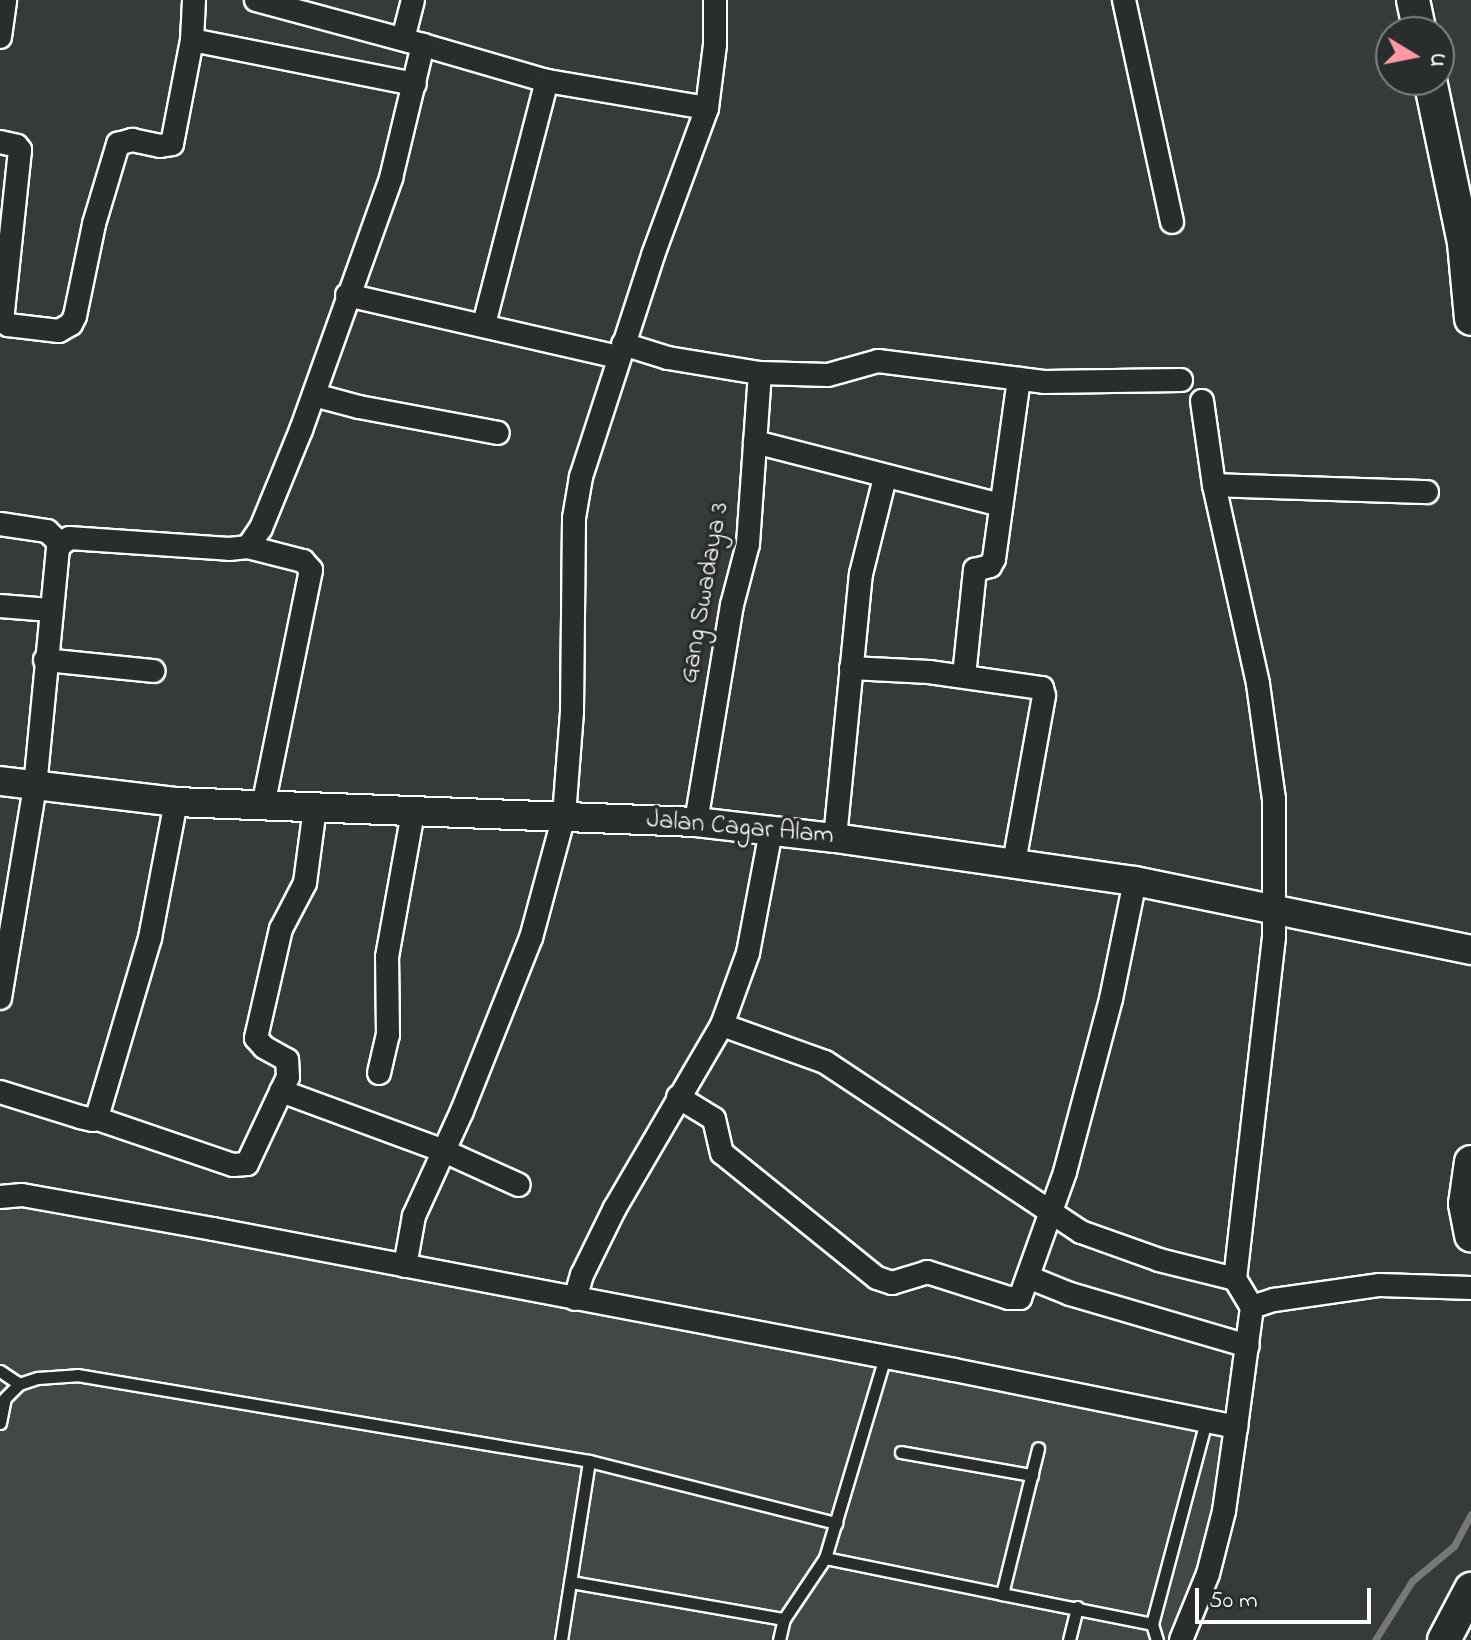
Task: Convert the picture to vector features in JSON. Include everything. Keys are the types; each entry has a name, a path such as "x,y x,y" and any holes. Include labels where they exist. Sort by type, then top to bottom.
{"main road":[{"path":"1434,96 1467,244 1471,319"},
{"path":"1471,1162 1465,1204 1471,1235"},
{"path":"1444,1640 1471,1589"}],"street":[{"path":"0,37 5,0"},
{"path":"0,142 17,146 20,150 2,320 8,325 59,331 71,324 75,316 94,224 118,144 132,140 160,146 172,144 192,40 194,0"},
{"path":"256,0 547,81 707,108"},
{"path":"248,547 261,528 314,395 391,178 415,84 413,0"},
{"path":"405,1266 414,1216 444,1151 531,938 564,816 572,711 574,518 581,477 621,350 707,108 715,45 715,0"},
{"path":"1124,0 1172,222"},
{"path":"192,40 415,84"},
{"path":"484,324 547,81"},
{"path":"347,295 621,350 760,373 828,375 878,361 1044,382 1181,380"},
{"name":"Gang Swadaya 3","path":"696,822 732,605 748,544 760,373"},
{"path":"964,676 975,570 993,564 1019,379"},
{"path":"314,395 359,407 498,433"},
{"path":"1181,1640 1208,1574 1218,1536 1248,1346 1252,1307 1235,1279 1274,937 1274,799 1264,723 1214,485 1202,401"},
{"path":"755,442 885,478 1001,505"},
{"path":"835,838 861,574 885,478"},
{"path":"1214,485 1427,492"},
{"path":"0,524 47,531 60,543"},
{"path":"60,543 69,538 229,549 248,547 303,561 311,570 263,806"},
{"path":"0,998 35,787 50,610 60,543"},
{"path":"0,606 50,610"},
{"path":"45,660 153,671"},
{"path":"851,668 964,676 1034,685 1044,691 1014,862"},
{"name":"Jalan Cagar Alam","path":"0,781 176,802 696,822 1014,862 1135,881 1471,950"},
{"path":"95,1118 150,938 176,802"},
{"path":"0,1092 80,1117 95,1118 152,1140 241,1165 252,1158 288,1077 287,1060 264,1047 256,1038 281,929 305,883 315,808"},
{"path":"379,1073 388,1027 387,957 413,813"},
{"path":"575,1299 582,1275 615,1208 722,1025 748,953 771,831"},
{"path":"678,1097 714,1119 722,1153 877,1278 892,1283 927,1272 1016,1300 1024,1291 1065,1172 1111,999 1135,881"},
{"path":"722,1025 825,1062 1050,1214 1113,1245 1235,1279"},
{"path":"281,1091 444,1151 519,1185"},
{"path":"0,1197 22,1195 405,1266 1236,1427"},
{"path":"1028,1277 1070,1294 1248,1346"},
{"path":"1252,1307 1274,1300 1380,1285 1471,1288"}],"lane":[{"path":"779,1640 784,1619 825,1558 885,1357"},
{"path":"0,1371 19,1384"},
{"path":"0,1423 5,1398 19,1384 46,1376 77,1375 589,1461 836,1523"},
{"path":"1157,1640 1152,1624 1206,1421"},
{"path":"1002,1594 1038,1448"},
{"path":"901,1452 1032,1475"},
{"path":"561,1640 589,1461"},
{"path":"825,1558 1152,1624"},
{"path":"571,1582 784,1619"},
{"path":"1069,1640 1077,1607"}],"shaded area":[{"path":"23,1201 1226,1433 1218,1516 1174,1640 0,1640 0,1208"}],"waterway":[{"path":"1375,1640 1412,1581 1454,1546 1471,1514"}]}
